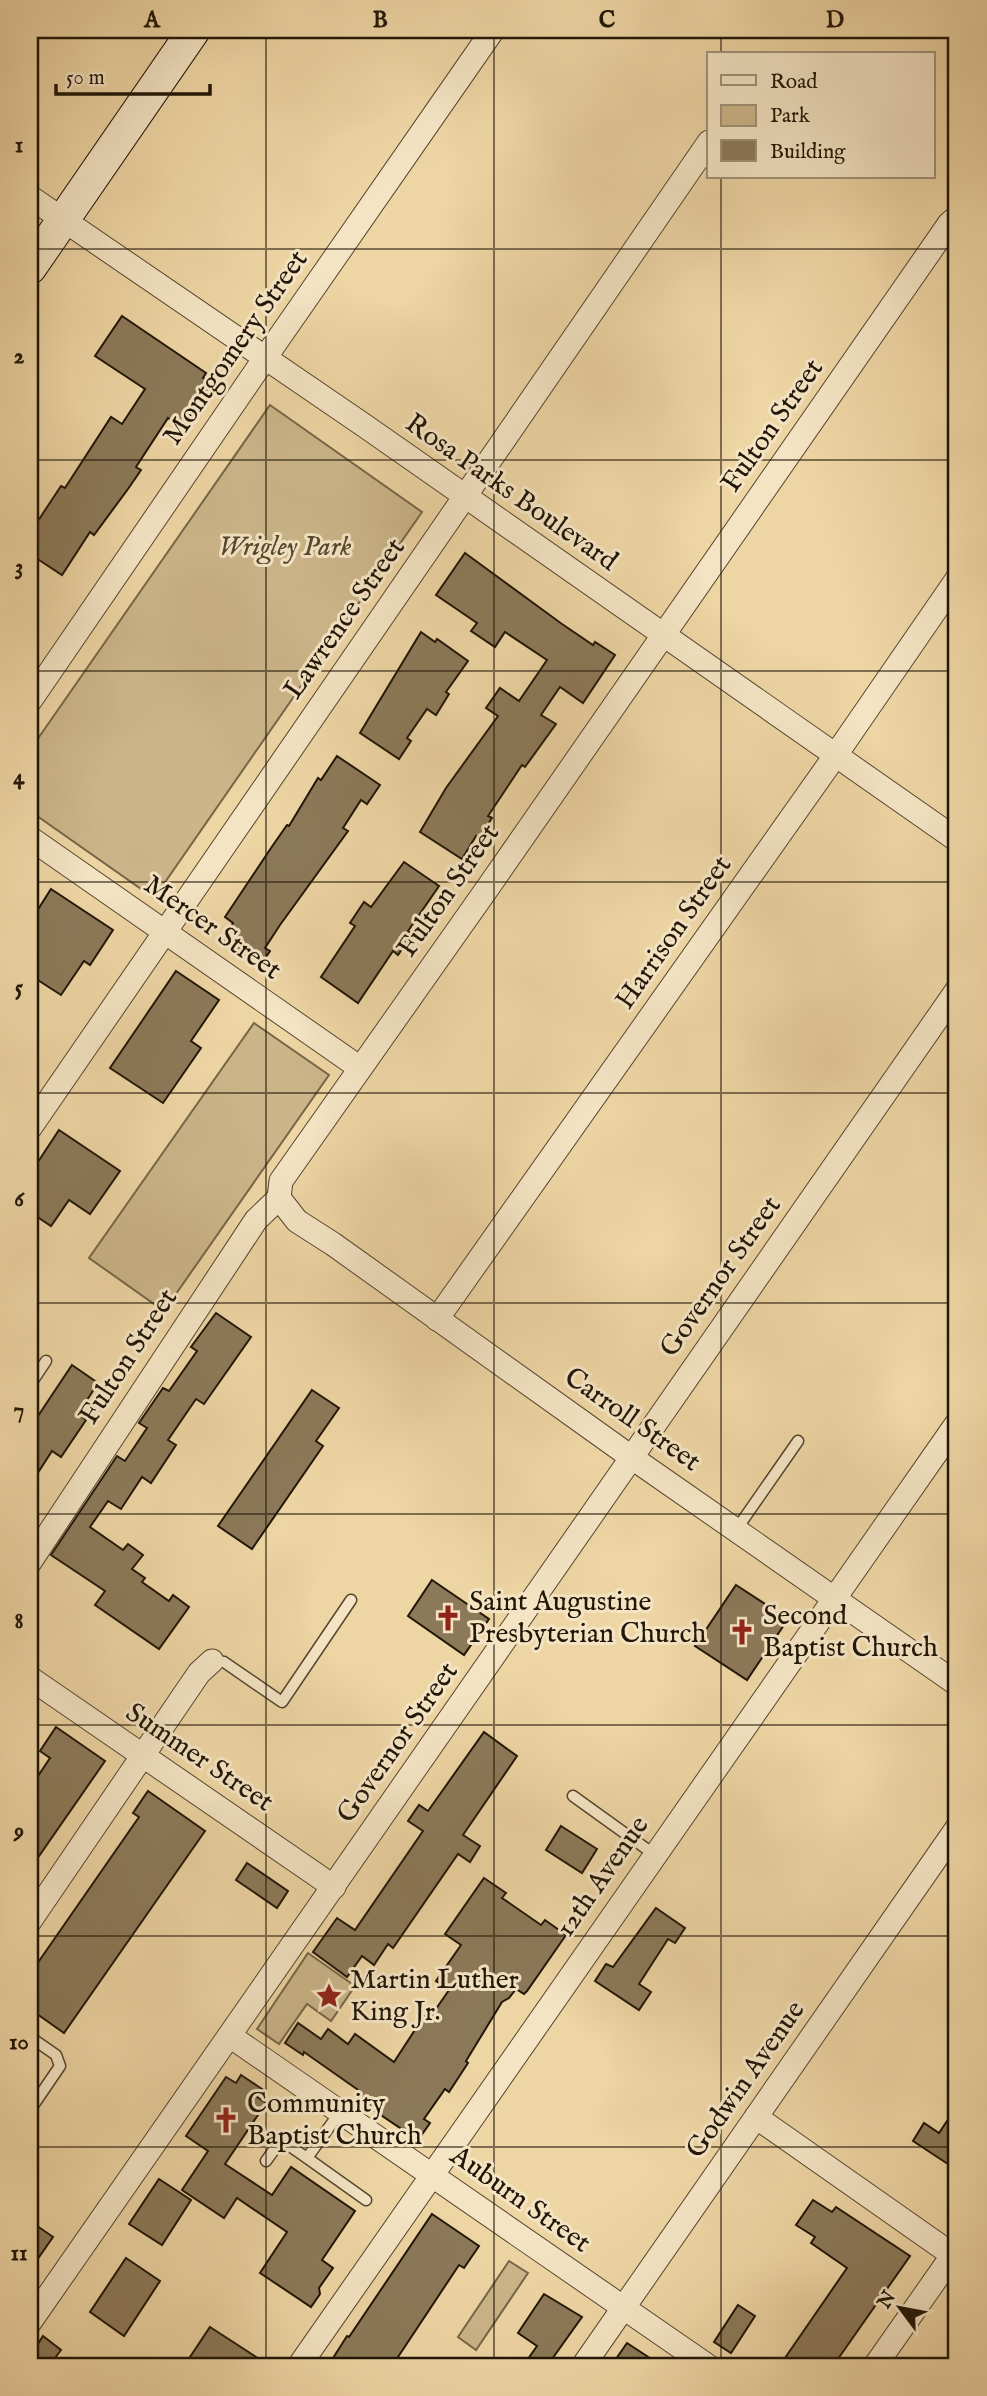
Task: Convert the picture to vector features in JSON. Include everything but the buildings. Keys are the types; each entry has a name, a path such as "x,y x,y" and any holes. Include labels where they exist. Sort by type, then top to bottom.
{"main road":[{"path":"30,268 194,30"}],"street":[{"name":"Montgomery Street","path":"30,701 493,30"},
{"name":"Lawrence Street","path":"30,1128 707,145"},
{"name":"Rosa Parks Boulevard","path":"30,197 957,840"},
{"name":"Fulton Street","path":"30,1561 256,1220 279,1198 281,1181 949,224 957,217"},
{"name":"Harrison Street","path":"437,1319 957,579"},
{"name":"Mercer Street","path":"30,838 360,1068"},
{"name":"Governor Street","path":"30,2322 957,990"},
{"name":"Carroll Street","path":"279,1198 298,1221 957,1684"},
{"name":"12th Avenue","path":"299,2366 957,1423"},
{"path":"30,1921 199,1673 212,1661"},
{"name":"Summer Street","path":"30,1678 334,1887"},
{"name":"Godwin Avenue","path":"583,2366 957,1828"},
{"name":"Auburn Street","path":"229,2036 708,2366"},
{"path":"756,2117 956,2254 876,2366"}],"lane":[{"path":"30,1385 46,1361"},
{"path":"736,1530 798,1441"},
{"path":"212,1661 224,1662 282,1702 351,1600"},
{"path":"573,1796 655,1855"},
{"path":"30,2037 56,2055 60,2066 30,2110"},
{"path":"307,2158 340,2112"},
{"path":"266,2161 281,2140 366,2200"}],"green space":[{"name":"Wrigley Park","path":"270,405 422,512 154,898 30,811 30,750"},
{"path":"254,1023 329,1075 164,1311 89,1258"},
{"path":"308,1953 355,1986 331,2021 307,2004 279,2044 257,2029"},
{"path":"509,2261 528,2273 476,2350 458,2337"}],"place":[{"name":"Saint Augustine Presbyterian Church","path":"448,1618"},
{"name":"Second Baptist Church","path":"742,1632"},
{"name":"Martin Luther King Jr.","path":"329,1996"},
{"name":"Community Baptist Church","path":"226,2120"}]}
